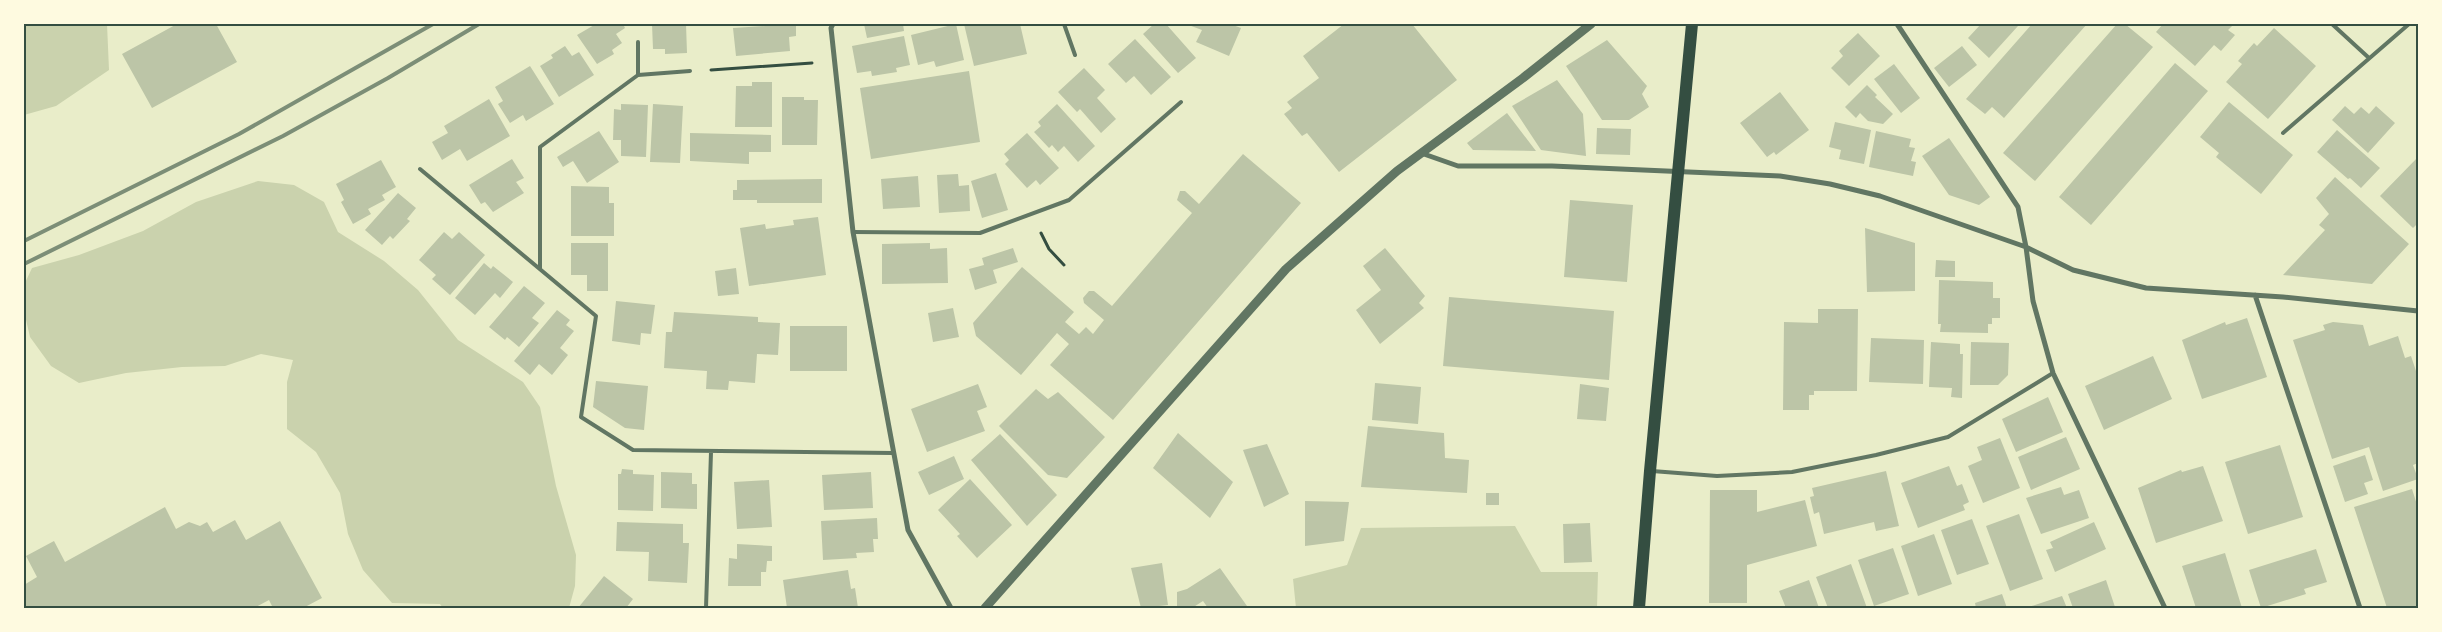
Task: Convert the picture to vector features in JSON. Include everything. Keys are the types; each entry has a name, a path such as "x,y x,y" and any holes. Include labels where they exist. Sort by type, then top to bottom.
{"main road":[{"path":"1640,608 1650,471 1680,171 1692,24"}],"street":[{"path":"985,608 1286,269 1397,171 1523,78 1591,24"},
{"path":"1897,24 2018,207 2026,247 2033,301 2053,373 2164,608"},
{"path":"831,25 833,62 853,232 908,530 951,608"},
{"path":"1421,153 1458,166 1552,166 1780,176 1830,184 1906,205 2026,247 2073,270 2146,288 2255,295 2418,311"},
{"path":"2255,295 2360,608"}],"lane":[{"path":"1064,24 1075,55"},
{"path":"2332,24 2369,58"},
{"path":"2283,133 2410,24"},
{"path":"638,42 638,75"},
{"path":"540,269 540,147 638,75 690,71"},
{"path":"853,232 980,233 1069,200 1181,102"},
{"path":"420,169 596,316 580,417 633,450 893,453"},
{"path":"1650,471 1717,476 1792,472 1885,453 1948,437 2053,373"},
{"path":"706,608 711,452"}],"path":[{"path":"690,71 833,62"},
{"path":"1032,214 1049,249 1064,265"}],"green space":[{"path":"24,24 107,24 109,70 56,106 24,115"},
{"path":"258,181 294,185 324,202 338,232 384,261 418,290 458,340 523,382 540,407 556,486 576,555 575,586 569,608 443,608 440,604 392,603 363,570 348,534 340,493 316,452 287,429 287,382 293,360 261,354 225,366 182,367 126,373 79,383 51,366 30,337 24,311 24,285 32,268 79,255 143,231 196,202"},
{"path":"1515,526 1541,572 1598,572 1597,608 1296,608 1293,579 1347,565 1361,528"}],"building":[{"path":"177,24 216,24 237,62 152,108 122,54"},
{"path":"596,24 623,24 625,28 616,34 622,43 612,50 614,54 597,64 577,35"},
{"path":"652,24 686,24 687,53 665,54 665,49 653,49"},
{"path":"796,24 796,36 789,37 790,51 736,56 733,28"},
{"path":"864,24 903,24 904,31 867,38"},
{"path":"956,24 964,60 936,67 934,61 918,65 911,35"},
{"path":"964,24 1020,24 1027,54 974,66"},
{"path":"1154,24 1166,24 1196,58 1178,73 1143,34"},
{"path":"1186,24 1230,24 1241,28 1229,56 1196,42 1202,30"},
{"path":"1344,24 1412,24 1457,80 1339,172 1307,133 1302,136 1284,114 1292,108 1287,102 1319,78 1303,56"},
{"path":"1981,24 2016,24 2018,26 1989,58 1968,38"},
{"path":"2032,24 2087,24 2004,118 1992,107 1985,114 1966,99"},
{"path":"2117,24 2125,24 2153,47 2035,181 2003,153"},
{"path":"2163,24 2234,24 2228,30 2235,35 2221,51 2214,45 2195,66 2156,32"},
{"path":"2274,28 2316,66 2268,119 2226,82 2242,64 2238,61 2254,43 2257,46"},
{"path":"1858,33 1880,56 1849,86 1831,68 1843,56 1839,51"},
{"path":"904,36 910,65 896,68 897,72 872,76 871,71 857,73 852,46"},
{"path":"1135,39 1171,77 1151,95 1134,76 1126,83 1108,64"},
{"path":"1607,40 1647,86 1642,94 1649,107 1629,120 1602,120 1566,66"},
{"path":"565,46 572,56 579,52 594,75 559,97 540,66 553,58 551,55"},
{"path":"1962,46 1977,65 1949,87 1934,68"},
{"path":"2175,63 2208,91 2091,225 2059,197"},
{"path":"1894,64 1920,98 1901,113 1874,79"},
{"path":"530,66 554,104 526,121 523,115 510,123 498,104 503,101 495,87"},
{"path":"1084,68 1105,90 1097,98 1116,119 1101,133 1080,109 1077,112 1058,92"},
{"path":"969,71 980,142 871,159 860,88"},
{"path":"1557,80 1583,114 1586,156 1541,150 1512,106"},
{"path":"752,82 772,82 772,127 735,127 736,86 752,86"},
{"path":"1867,85 1877,95 1875,97 1893,114 1883,124 1868,121 1860,113 1856,118 1845,107"},
{"path":"1780,92 1809,130 1776,155 1774,152 1767,157 1740,123"},
{"path":"782,97 804,97 804,100 818,100 817,145 782,145"},
{"path":"489,99 510,136 467,161 460,149 442,160 432,142 448,133 444,126"},
{"path":"2229,102 2293,155 2261,194 2216,157 2219,153 2200,137"},
{"path":"621,104 648,105 646,157 621,156 621,140 613,140 614,109 621,110"},
{"path":"653,104 683,106 680,163 650,162"},
{"path":"1057,104 1095,146 1078,162 1064,146 1058,152 1052,145 1049,148 1034,132 1041,126 1038,122"},
{"path":"2345,106 2354,114 2361,107 2369,114 2376,106 2395,123 2368,153 2332,120"},
{"path":"1507,113 1536,151 1473,150 1467,143"},
{"path":"1835,122 1871,130 1864,164 1839,159 1841,150 1829,147"},
{"path":"1597,128 1631,129 1630,155 1596,154"},
{"path":"2337,130 2380,168 2361,188 2317,152"},
{"path":"599,131 619,162 587,183 573,161 563,167 557,157"},
{"path":"1876,131 1911,139 1909,147 1915,148 1911,161 1916,162 1913,176 1869,167"},
{"path":"690,133 771,135 771,152 749,152 749,164 690,161"},
{"path":"1027,133 1059,168 1040,185 1036,180 1027,188 1005,164 1009,160 1004,154"},
{"path":"1949,138 1990,197 1979,205 1949,195 1922,156"},
{"path":"1243,154 1301,203 1113,420 1050,365 1069,344 1057,333 1021,375 976,336 973,323 1022,267 1074,312 1065,322 1079,334 1086,327 1093,334 1104,320 1084,303 1083,298 1089,291 1094,291 1112,306 1192,213 1177,200 1180,191 1185,191 1199,204"},
{"path":"2418,157 2418,223 2413,228 2380,196"},
{"path":"512,159 524,178 516,182 524,193 493,212 485,202 481,204 469,185"},
{"path":"381,160 396,187 382,195 385,200 368,209 371,214 353,224 341,202 344,200 336,184"},
{"path":"996,173 1008,210 982,218 971,181"},
{"path":"958,174 959,186 969,185 970,211 939,213 937,175"},
{"path":"918,176 920,207 883,209 881,179"},
{"path":"2335,177 2409,244 2372,284 2283,275 2325,230 2319,225 2329,214 2316,198"},
{"path":"822,179 822,203 757,203 757,200 733,200 733,190 737,190 737,180"},
{"path":"571,186 609,187 609,203 614,203 614,236 571,236"},
{"path":"398,193 416,208 407,219 410,221 393,239 390,236 382,245 365,230"},
{"path":"1570,200 1633,205 1627,282 1564,277"},
{"path":"818,217 826,275 749,286 740,228 765,224 766,229 794,225 793,220"},
{"path":"1865,228 1915,243 1915,291 1867,292"},
{"path":"444,232 452,239 459,232 485,255 450,295 432,279 436,275 419,260"},
{"path":"571,243 608,243 608,291 587,291 587,275 571,275"},
{"path":"930,243 930,249 947,248 948,283 882,284 882,244"},
{"path":"1013,248 1018,262 993,270 997,283 975,290 969,269 984,265 982,258"},
{"path":"1385,248 1425,296 1419,303 1424,308 1380,344 1356,310 1381,290 1363,266"},
{"path":"1936,260 1955,261 1955,277 1935,277"},
{"path":"484,263 491,269 493,266 513,282 500,298 495,293 475,315 455,298"},
{"path":"736,268 739,294 718,296 715,271"},
{"path":"1939,280 1993,282 1993,298 2000,298 2000,318 1992,318 1992,324 1988,324 1988,333 1940,332 1941,324 1938,324"},
{"path":"524,286 545,303 532,318 539,323 519,347 507,337 505,340 489,327"},
{"path":"1449,297 1614,311 1609,380 1443,366"},
{"path":"616,301 655,305 651,334 641,333 640,345 612,341"},
{"path":"953,308 959,337 933,342 928,313"},
{"path":"1818,309 1858,309 1857,391 1814,391 1814,395 1809,395 1809,410 1783,410 1784,322 1818,323"},
{"path":"557,310 570,320 566,325 574,331 560,348 568,355 552,375 539,364 530,375 514,361"},
{"path":"674,312 758,317 758,322 780,323 778,355 757,354 755,383 729,381 728,390 706,389 707,371 664,368 666,332 672,332"},
{"path":"2247,318 2267,377 2202,399 2182,340 2225,322 2226,325"},
{"path":"2333,322 2363,325 2369,346 2398,336 2405,358 2411,356 2418,377 2418,463 2413,465 2418,479 2383,491 2369,447 2332,459 2293,340 2325,330 2323,325"},
{"path":"790,326 847,326 847,371 790,371"},
{"path":"1871,338 1924,340 1923,384 1869,382"},
{"path":"1931,342 1960,344 1960,354 1963,354 1962,398 1951,397 1952,388 1929,387"},
{"path":"1971,342 2009,343 2008,375 1998,385 1970,385"},
{"path":"2153,356 2172,399 2104,430 2085,386"},
{"path":"596,381 648,386 644,430 625,428 593,407"},
{"path":"1375,383 1421,387 1418,424 1372,420"},
{"path":"978,384 987,407 977,411 985,431 927,452 911,409"},
{"path":"1580,384 1609,388 1606,421 1577,419"},
{"path":"1036,389 1048,399 1058,392 1105,437 1067,478 1048,475 999,426"},
{"path":"2048,397 2063,432 2016,452 2002,419"},
{"path":"1368,426 1444,433 1445,458 1469,460 1467,493 1361,487"},
{"path":"1178,433 1233,482 1210,518 1153,468"},
{"path":"1000,434 1057,495 1027,526 971,460"},
{"path":"2066,437 2080,469 2031,490 2018,457"},
{"path":"2000,438 2020,488 1983,503 1968,466 1982,460 1977,447"},
{"path":"1267,444 1289,494 1264,507 1243,450"},
{"path":"2280,445 2303,517 2248,534 2225,462"},
{"path":"2365,455 2373,480 2364,483 2368,494 2345,502 2333,466"},
{"path":"954,456 964,479 929,495 918,472"},
{"path":"1949,466 1957,486 1962,484 1969,502 1963,505 1965,510 1918,528 1901,483"},
{"path":"2203,466 2223,521 2156,543 2138,488 2181,470 2182,472"},
{"path":"622,469 633,470 633,474 654,475 653,511 618,510 618,474 621,474"},
{"path":"1886,471 1899,526 1876,531 1874,522 1824,534 1819,512 1814,514 1810,497 1814,496 1812,488"},
{"path":"661,472 692,473 692,484 697,484 697,509 661,508"},
{"path":"871,472 873,508 824,510 822,475"},
{"path":"970,479 1012,525 977,558 957,536 960,534 938,510"},
{"path":"769,480 772,527 737,529 734,482"},
{"path":"2061,487 2064,495 2079,490 2089,518 2041,534 2026,498"},
{"path":"2412,489 2418,508 2418,608 2387,608 2354,507"},
{"path":"1710,490 1757,490 1757,512 1805,500 1817,546 1747,565 1747,603 1709,603"},
{"path":"1486,493 1499,493 1499,505 1486,505"},
{"path":"1305,501 1349,502 1344,541 1305,546"},
{"path":"165,507 176,529 189,522 200,526 207,522 213,532 235,520 246,540 280,521 322,598 303,608 273,608 269,600 254,608 24,608 24,585 37,577 26,556 54,541 65,562"},
{"path":"2019,514 2043,579 2010,591 1986,526"},
{"path":"877,518 878,539 873,539 874,552 856,553 857,558 823,560 821,521"},
{"path":"1972,519 1989,564 1957,575 1941,530"},
{"path":"617,522 683,524 683,543 689,543 687,583 648,581 649,552 616,551"},
{"path":"2094,522 2106,549 2055,572 2046,550 2053,548 2050,542"},
{"path":"1590,523 1592,562 1564,563 1563,524"},
{"path":"1934,534 1952,584 1918,596 1901,546"},
{"path":"737,544 772,546 772,561 767,561 766,572 761,572 761,586 728,586 729,558 737,559"},
{"path":"1893,548 1909,594 1874,606 1858,560"},
{"path":"2316,549 2327,582 2304,589 2306,594 2261,608 2249,570"},
{"path":"2225,553 2242,608 2196,608 2182,566"},
{"path":"1162,563 1168,605 1141,608 1131,568"},
{"path":"1851,564 1867,608 1828,608 1816,577"},
{"path":"1220,568 1247,606 1244,608 1208,608 1203,601 1192,608 1177,608 1177,592 1187,589"},
{"path":"848,570 851,589 855,588 858,608 787,608 783,580"},
{"path":"604,576 633,599 626,608 578,608"},
{"path":"1809,580 1819,608 1786,608 1779,591"},
{"path":"2106,580 2115,607 2073,608 2068,594"},
{"path":"2002,594 2007,608 1976,608 1975,603"},
{"path":"2062,596 2067,608 2026,608"}],"railway":[{"path":"24,241 239,134 433,24"},
{"path":"24,264 283,136 388,78 479,24"}]}
